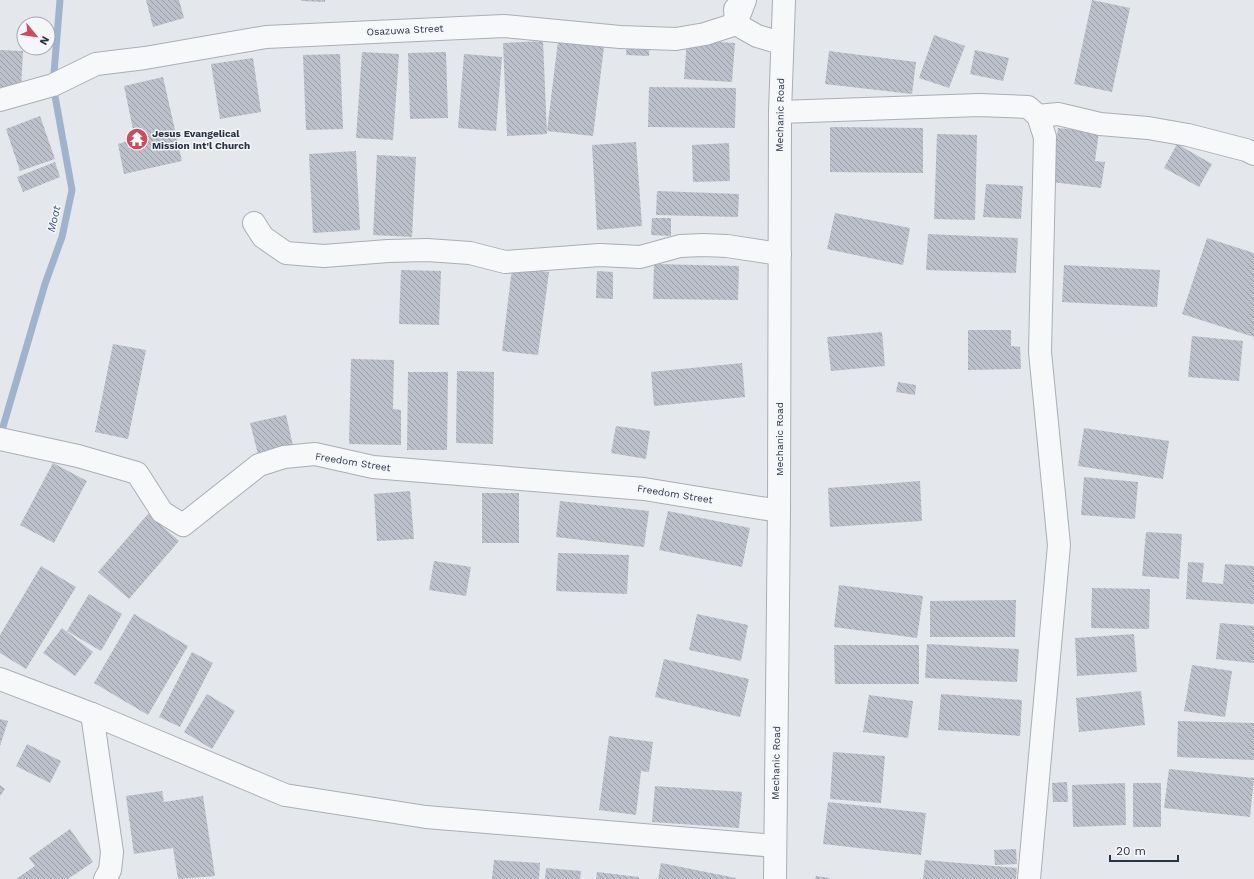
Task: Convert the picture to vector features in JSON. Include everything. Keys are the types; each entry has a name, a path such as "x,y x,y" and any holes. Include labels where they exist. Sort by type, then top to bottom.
{"street":[{"path":"734,0 736,24"},
{"path":"736,24 745,0"},
{"name":"Mechanic Road","path":"775,879 779,511 780,112 784,0"},
{"path":"736,24 757,36 782,43"},
{"name":"Osazuwa Street","path":"0,100 53,85 96,64 145,58 266,37 504,26 620,37 676,39 705,34 736,24"},
{"path":"780,112 979,105 1028,107 1038,116 1045,137 1040,352 1059,545 1029,879"},
{"path":"1038,116 1058,114 1100,124 1168,131 1231,146 1254,154"},
{"path":"254,223 263,237 286,253 324,256 388,251 427,250 470,253 505,262 600,255 640,257 680,246 703,245 727,246 780,254"},
{"name":"Freedom Street","path":"0,439 78,456 137,473 162,512 183,525 258,465 284,457 315,454 373,467 644,489 779,511"},
{"path":"0,679 92,714 286,795 426,817 775,846"},
{"path":"92,714 112,852 110,870 105,879"}],"building":[{"path":"146,0 179,0 184,18 153,27"},
{"path":"325,0 325,2 301,1"},
{"path":"1092,0 1130,8 1112,92 1074,84"},
{"path":"934,35 965,46 949,88 919,78"},
{"path":"627,40 650,41 649,56 626,55"},
{"path":"687,40 735,43 732,82 684,79"},
{"path":"543,41 547,134 507,136 503,43"},
{"path":"558,41 604,47 593,136 547,131"},
{"path":"0,50 16,51 16,56 23,56 21,90 0,90"},
{"path":"975,50 1009,58 1003,81 970,74"},
{"path":"829,51 916,62 912,94 825,84"},
{"path":"362,52 399,54 393,140 356,138"},
{"path":"446,52 448,118 410,119 408,53"},
{"path":"340,54 343,129 306,130 303,55"},
{"path":"464,54 502,57 496,131 458,128"},
{"path":"253,58 261,112 220,119 211,64"},
{"path":"163,77 182,161 124,174 118,144 135,139 124,86"},
{"path":"649,87 736,88 735,128 648,127"},
{"path":"40,116 55,159 20,171 6,129"},
{"path":"830,127 923,128 923,173 830,172"},
{"path":"1058,128 1099,132 1095,161 1105,162 1101,188 1052,182"},
{"path":"937,134 977,135 975,220 934,219"},
{"path":"636,142 642,226 597,230 592,145"},
{"path":"729,143 730,181 693,182 692,145"},
{"path":"1177,144 1212,164 1199,187 1164,168"},
{"path":"356,151 360,230 313,233 309,154"},
{"path":"377,155 416,157 412,237 373,235"},
{"path":"55,162 60,177 23,192 17,177"},
{"path":"986,184 1023,186 1021,219 983,217"},
{"path":"657,191 739,194 738,217 656,215"},
{"path":"835,213 910,228 903,265 827,249"},
{"path":"652,218 671,218 671,236 651,235"},
{"path":"928,234 1018,238 1016,273 926,270"},
{"path":"1207,238 1254,253 1254,337 1182,314"},
{"path":"654,264 739,266 738,300 653,299"},
{"path":"1064,265 1160,270 1157,307 1062,302"},
{"path":"512,268 549,272 538,355 502,351"},
{"path":"401,270 441,271 439,325 399,324"},
{"path":"597,271 613,272 613,299 596,298"},
{"path":"968,330 1011,330 1011,346 1020,347 1021,369 968,370"},
{"path":"882,332 885,366 831,371 827,337"},
{"path":"1192,336 1243,341 1239,381 1188,377"},
{"path":"113,344 146,350 128,439 95,432"},
{"path":"351,359 394,360 393,409 401,410 401,445 349,444"},
{"path":"742,363 745,397 654,406 651,372"},
{"path":"457,371 494,372 493,444 456,443"},
{"path":"408,372 448,372 447,450 407,450"},
{"path":"898,382 916,385 915,395 896,392"},
{"path":"286,415 294,450 259,458 250,423"},
{"path":"616,426 650,431 646,459 611,453"},
{"path":"1084,428 1169,441 1163,479 1078,466"},
{"path":"53,463 87,481 54,543 20,525"},
{"path":"1084,477 1138,482 1135,519 1081,515"},
{"path":"920,481 922,521 830,527 828,488"},
{"path":"410,491 414,539 377,541 374,494"},
{"path":"482,493 519,493 519,543 482,543"},
{"path":"560,501 649,511 644,547 556,537"},
{"path":"668,511 750,528 742,567 659,550"},
{"path":"148,514 179,541 129,599 98,572"},
{"path":"1146,532 1182,534 1179,579 1142,576"},
{"path":"558,553 629,555 627,594 556,591"},
{"path":"434,561 471,567 466,596 429,590"},
{"path":"1188,562 1204,563 1202,582 1223,584 1225,564 1254,566 1254,604 1186,599"},
{"path":"41,566 76,587 26,669 0,653 0,635"},
{"path":"839,585 923,596 917,638 834,627"},
{"path":"1092,588 1150,589 1149,629 1091,628"},
{"path":"89,594 122,614 101,651 67,631"},
{"path":"1016,600 1015,637 930,637 930,601"},
{"path":"134,614 188,646 148,715 94,683"},
{"path":"697,614 748,625 741,661 689,650"},
{"path":"1220,623 1254,626 1254,663 1216,659"},
{"path":"62,628 93,652 75,676 43,653"},
{"path":"1134,634 1137,672 1077,676 1075,638"},
{"path":"927,644 1019,649 1017,682 925,678"},
{"path":"834,645 919,645 919,684 835,684"},
{"path":"192,652 213,663 180,727 159,717"},
{"path":"664,659 749,679 740,717 655,697"},
{"path":"1192,665 1232,671 1225,717 1184,711"},
{"path":"1141,691 1145,725 1079,732 1076,698"},
{"path":"207,694 235,711 212,749 184,732"},
{"path":"941,694 1022,700 1020,736 938,730"},
{"path":"869,695 913,701 908,738 863,732"},
{"path":"0,719 8,721 0,746"},
{"path":"1178,721 1254,723 1254,760 1177,757"},
{"path":"609,736 653,742 649,772 641,771 636,815 599,810"},
{"path":"27,744 61,761 50,783 16,766"},
{"path":"833,752 885,756 881,803 830,799"},
{"path":"1169,769 1254,778 1250,817 1164,808"},
{"path":"1067,782 1068,802 1053,802 1052,783"},
{"path":"1125,783 1126,825 1073,827 1072,785"},
{"path":"1133,783 1161,783 1161,827 1133,827"},
{"path":"0,785 5,789 0,796"},
{"path":"655,786 742,792 739,828 652,822"},
{"path":"162,791 164,802 203,796 215,876 178,879 173,848 134,854 126,796"},
{"path":"828,802 926,813 921,855 823,844"},
{"path":"70,829 93,862 68,879 16,879 35,866 29,858"},
{"path":"1016,849 1017,864 995,865 994,850"},
{"path":"494,860 540,863 539,879 492,879"},
{"path":"925,860 1017,868 1016,879 923,879"},
{"path":"661,863 736,878 736,879 658,879"},
{"path":"546,868 581,871 580,879 545,879"},
{"path":"597,872 639,877 639,879 596,879"},
{"path":"816,876 830,878 830,879 815,879"}],"waterway":[{"name":"Moat","path":"0,437 45,284 62,237 72,190 53,85 60,0"}],"place":[{"name":"Jesus Evangelical Mission Int'l Church","path":"137,139"}]}
